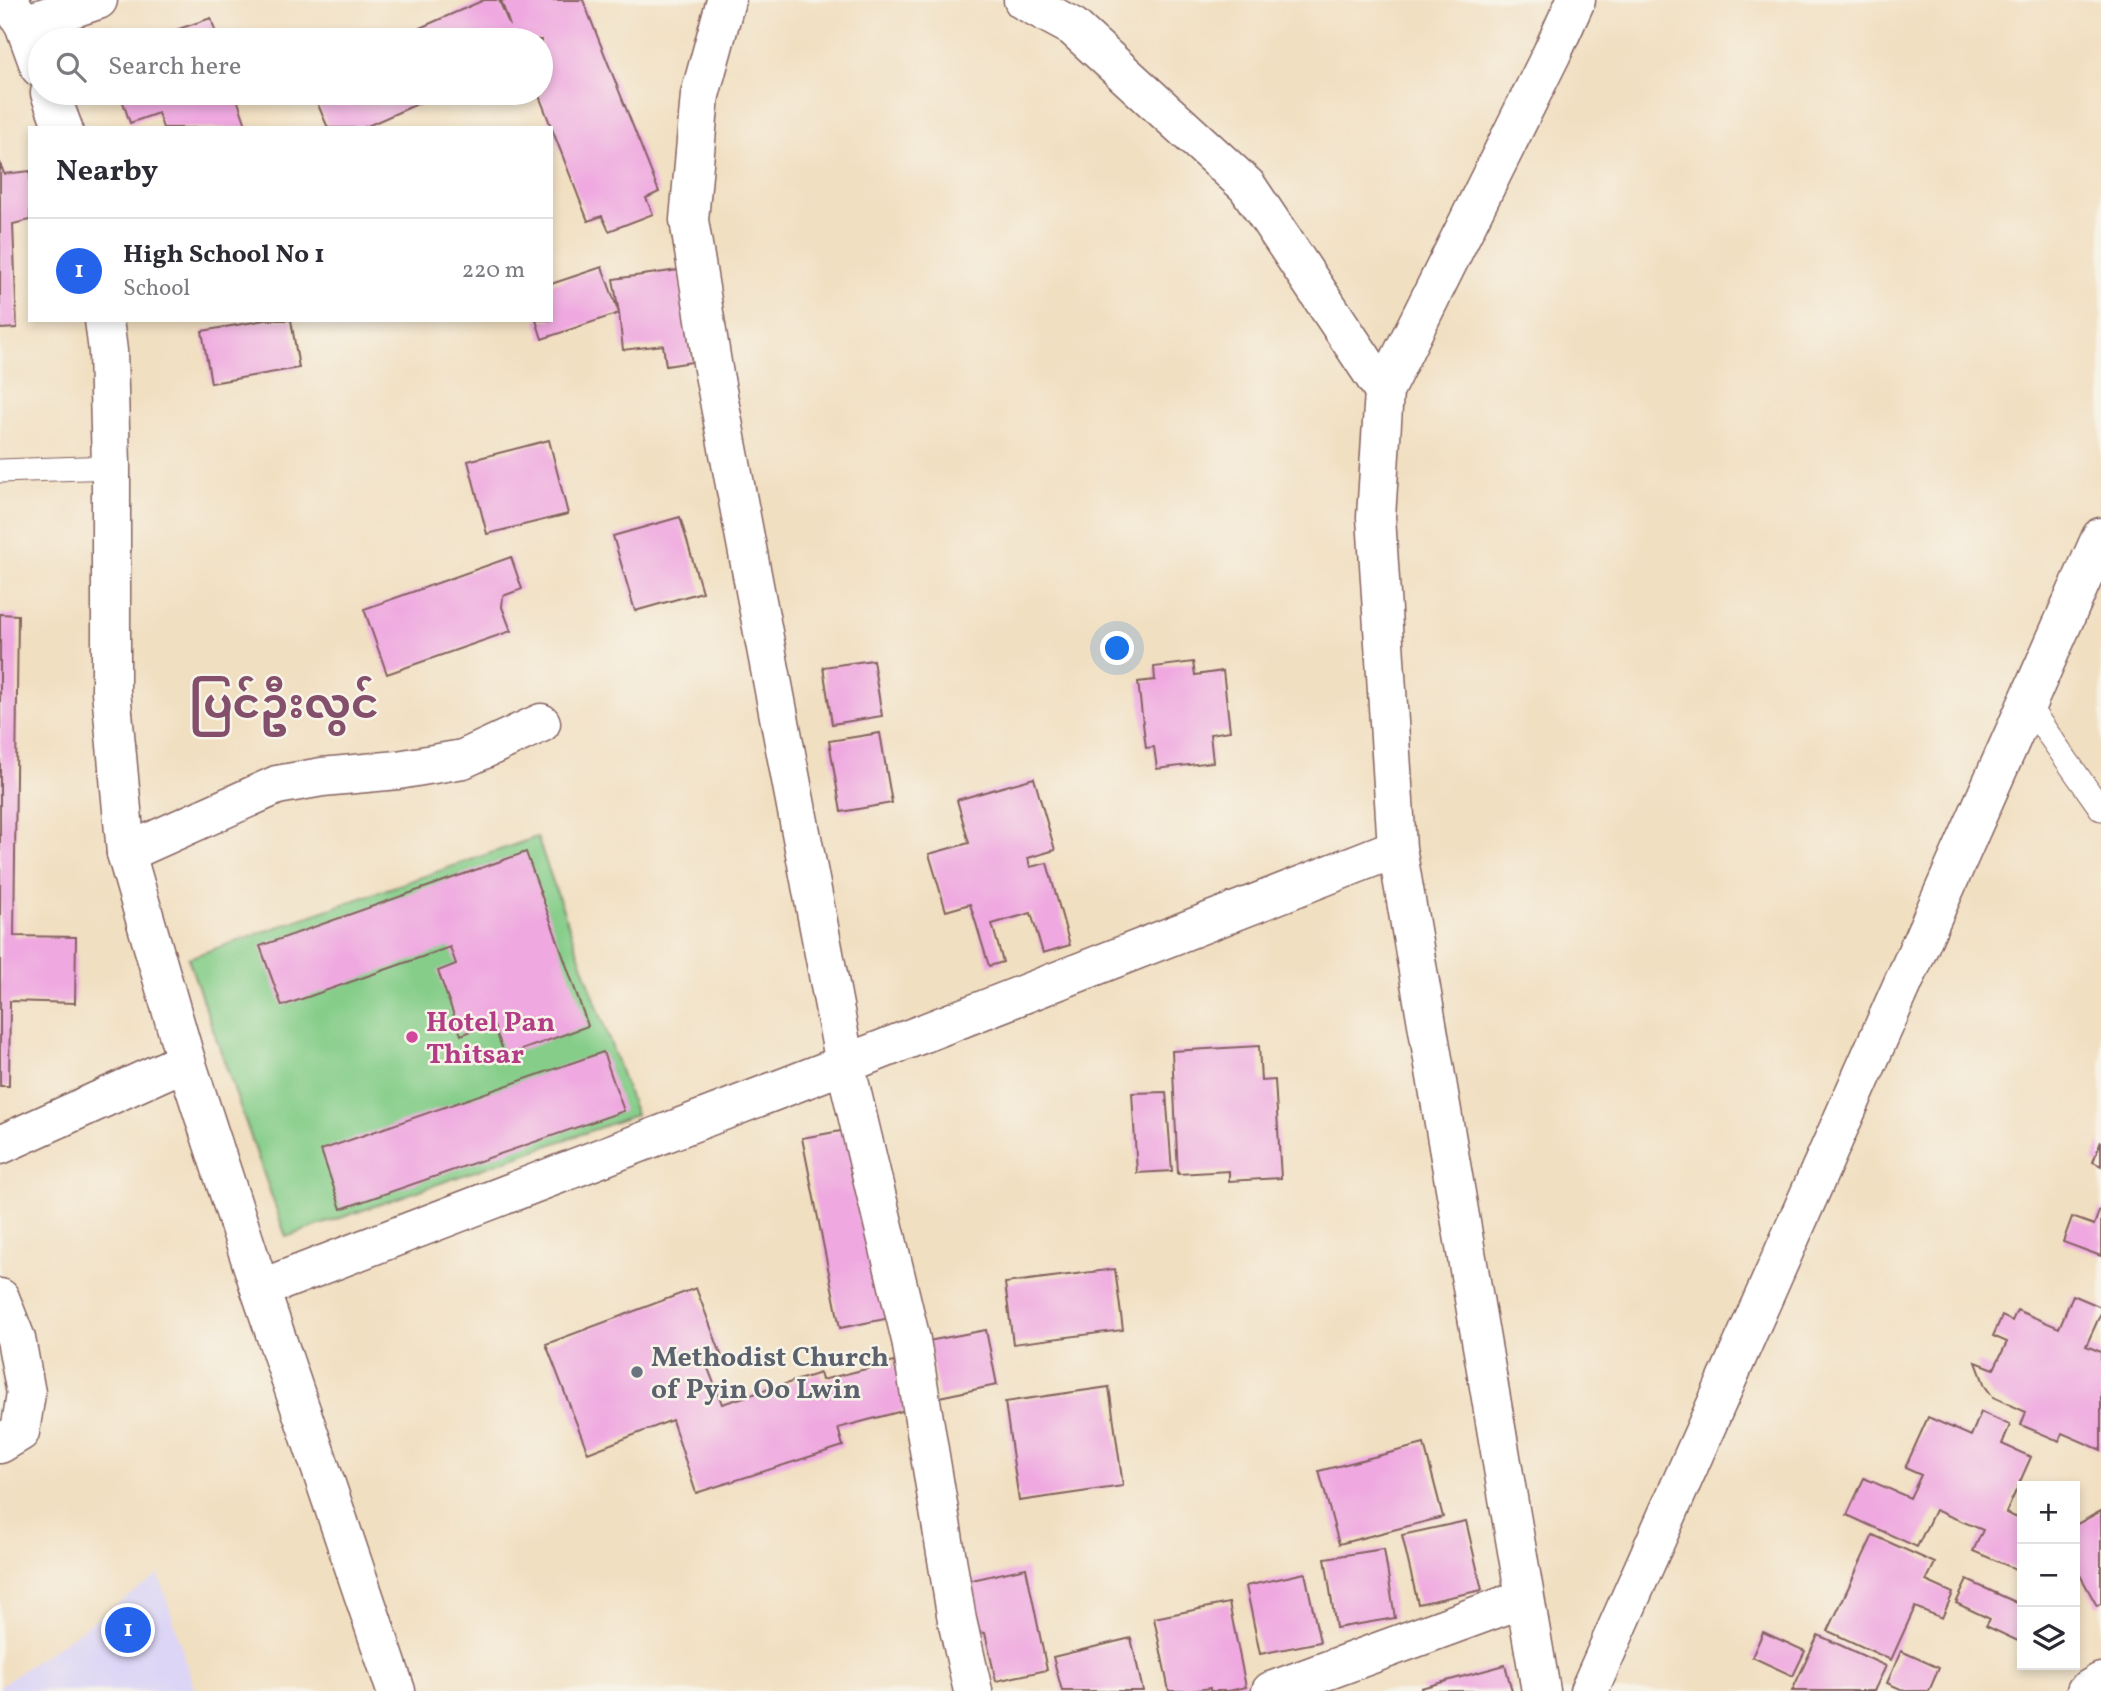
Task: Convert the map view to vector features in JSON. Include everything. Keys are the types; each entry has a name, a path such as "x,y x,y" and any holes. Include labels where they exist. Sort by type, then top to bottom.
{"street":[{"path":"28,40 16,12 98,0"},
{"path":"726,0 701,95 689,220 716,383 845,1064 911,1340 957,1620 973,1691"},
{"path":"1023,0 1073,27 1247,186 1384,391"},
{"path":"1541,1691 1397,848 1376,517 1384,391 1546,66 1576,0"},
{"path":"54,105 62,126"},
{"path":"104,322 108,351 111,467 111,691 126,853 186,1061 396,1691"},
{"path":"1590,1691 2101,537"},
{"path":"126,853 277,785 463,759 541,723"},
{"path":"260,1289 1397,848"},
{"path":"0,1145 186,1061"},
{"path":"0,1298 16,1339 26,1393 20,1432 0,1444"},
{"path":"1271,1691 1525,1598"},
{"path":"2086,1691 2101,1682"}],"lane":[{"path":"0,471 111,467"},
{"path":"2027,704 2101,809"}],"shaded area":[{"path":"159,1575 195,1691 0,1691 0,1686"}],"green space":[{"name":"Hotel Pan Thitsar","path":"537,837 636,1115 286,1237 188,958"}],"building":[{"path":"484,0 499,0 510,26 501,0 583,0 659,192 646,198 653,214 609,231 602,216 588,221 543,105 553,105 553,28 420,28"},
{"path":"211,18 214,28 181,28"},
{"path":"124,105 239,105 246,126 162,126 158,113 130,123"},
{"path":"318,105 415,105 368,126 327,126"},
{"path":"0,162 4,174 28,171 28,220 13,224 17,328 0,329"},
{"path":"602,267 619,313 542,339 537,322 553,322 553,283"},
{"path":"679,270 692,362 666,366 663,345 623,350 613,279"},
{"path":"254,322 291,322 299,368 211,383 202,331"},
{"path":"549,440 568,514 487,534 468,461"},
{"path":"680,517 702,592 635,611 613,536"},
{"path":"511,557 522,589 503,596 502,607 511,631 387,674 364,609"},
{"path":"0,614 18,615 14,936 76,937 75,1003 10,1001 9,1086 0,1086"},
{"path":"873,660 882,716 832,724 823,667"},
{"path":"1193,662 1195,675 1223,671 1230,731 1210,734 1213,762 1157,769 1154,747 1146,748 1138,682 1155,680 1154,667"},
{"path":"880,733 892,803 841,812 829,741"},
{"path":"1034,778 1055,850 1028,858 1030,867 1047,863 1070,945 1043,953 1031,913 992,924 1003,962 989,966 970,904 946,911 929,854 969,843 957,800"},
{"path":"526,852 588,1026 505,1056 493,1023 461,1035 438,971 456,964 450,947 282,1006 260,946"},
{"path":"1259,1046 1261,1081 1275,1080 1281,1178 1229,1181 1229,1171 1178,1174 1172,1051"},
{"path":"603,1052 624,1111 341,1209 321,1150"},
{"path":"1166,1092 1172,1171 1137,1173 1132,1093"},
{"path":"852,1129 890,1318 840,1328 802,1138"},
{"path":"2101,1141 2101,1166 2093,1162"},
{"path":"2101,1206 2101,1256 2063,1242 2072,1217 2094,1225"},
{"path":"1115,1269 1123,1330 1013,1344 1005,1283"},
{"path":"696,1288 722,1357 706,1363 722,1404 820,1373 822,1380 894,1362 906,1410 838,1428 843,1446 696,1493 672,1420 588,1453 546,1344"},
{"path":"2073,1295 2101,1307 2101,1313 2086,1346 2101,1352 2101,1450 2062,1433 2059,1441 2021,1425 2026,1412 1993,1397 1985,1386 1976,1362 1994,1369 2007,1342 1993,1336 2002,1316 2012,1321 2017,1310 2059,1328"},
{"path":"986,1330 997,1385 939,1397 928,1341"},
{"path":"1109,1387 1123,1486 1019,1501 1005,1402"},
{"path":"1981,1412 2010,1425 2002,1444 2031,1457 2020,1481 2017,1481 2017,1488 2006,1513 2017,1518 2017,1570 1973,1551 1983,1530 1935,1510 1917,1547 1847,1515 1864,1478 1910,1498 1921,1475 1905,1468 1928,1417 1971,1436"},
{"path":"1424,1444 1443,1517 1339,1544 1319,1471"},
{"path":"2101,1511 2101,1604 2097,1606 2080,1575 2080,1522"},
{"path":"1466,1521 1482,1590 1418,1604 1402,1535"},
{"path":"1873,1535 1935,1563 1926,1581 1953,1593 1942,1618 1915,1607 1891,1660 1828,1631"},
{"path":"1384,1549 1395,1618 1336,1628 1325,1558"},
{"path":"1026,1568 1047,1670 996,1681 985,1633 974,1632 963,1582"},
{"path":"1305,1573 1320,1642 1260,1654 1246,1586"},
{"path":"1967,1580 2017,1603 2017,1641 1986,1626 1990,1619 1956,1603"},
{"path":"1229,1603 1246,1687 1229,1691 1210,1691 1210,1688 1169,1691 1154,1618"},
{"path":"1763,1632 1805,1651 1793,1676 1752,1657"},
{"path":"1818,1635 1886,1666 1874,1691 1792,1691"},
{"path":"1131,1638 1143,1691 1062,1691 1053,1657"},
{"path":"1901,1651 1939,1668 1929,1691 1905,1691 1887,1683"},
{"path":"1505,1665 1512,1691 1422,1691 1421,1688"}],"place":[{"name":"Hotel Pan Thitsar","path":"412,1037"},
{"name":"Methodist Church of Pyin Oo Lwin","path":"637,1372"},
{"name":"High School No 1","path":"128,1630"}],"district":[{"name":"ပြင်ဦးလွင်","path":"284,703"}]}
